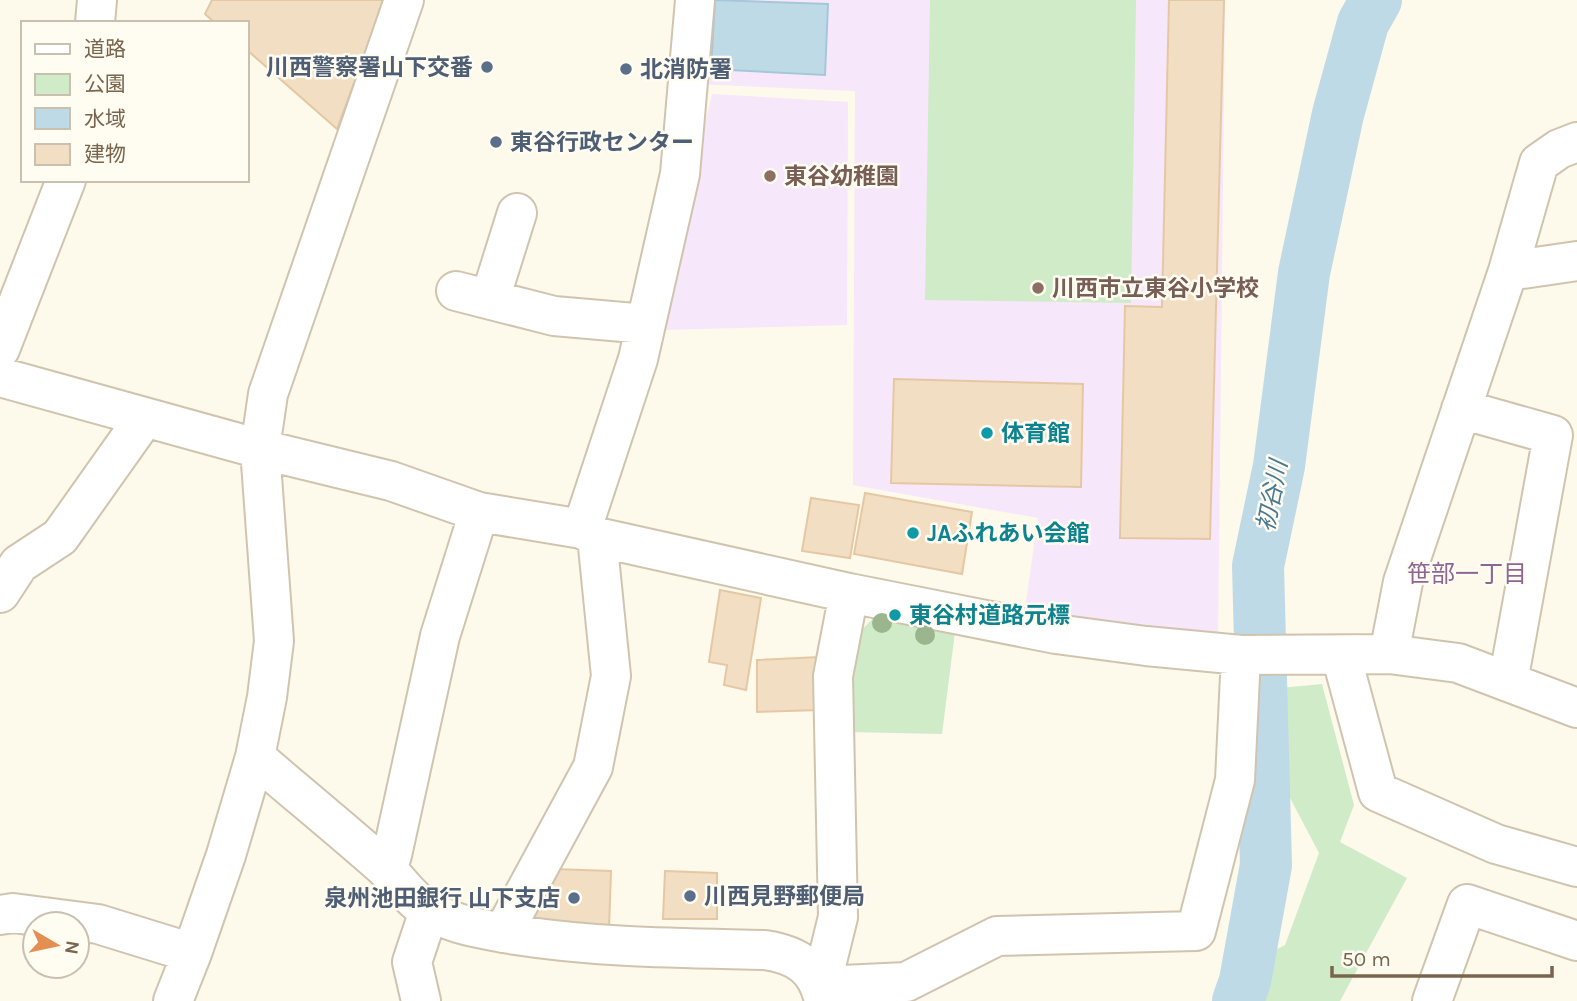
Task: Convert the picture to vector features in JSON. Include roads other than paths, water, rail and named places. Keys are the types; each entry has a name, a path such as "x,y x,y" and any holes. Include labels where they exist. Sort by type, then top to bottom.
{"street":[{"path":"95,21 97,0"},
{"path":"173,1001 226,855 255,757 267,697 274,641 260,449 268,394 404,0"},
{"path":"503,933 593,767 611,676 589,533 638,359 680,174 695,0"},
{"path":"1389,654 1403,582 1508,271 1539,163 1559,149 1577,142"},
{"path":"0,349 64,182"},
{"path":"517,213 473,295 554,316 646,324"},
{"path":"1508,271 1577,261"},
{"path":"0,377 260,449 391,481 479,512 589,533 849,593 1056,634 1241,655 1389,654 1458,663 1577,708"},
{"path":"1461,409 1553,435 1508,682"},
{"path":"0,593 19,564 60,537 145,417"},
{"path":"387,870 440,636 479,512"},
{"path":"823,993 838,917 833,676 849,593"},
{"path":"823,993 906,982 997,936 1196,931 1235,780 1241,655"},
{"path":"1340,655 1378,792 1496,844 1577,867"},
{"path":"255,757 387,870 406,892 429,911 464,925 566,943 765,950 783,953 814,973 823,993"},
{"path":"1432,1001 1467,904 1577,941"},
{"path":"421,1001 412,961 429,911"},
{"path":"0,915 13,913 98,924 192,953"}],"water":[{"path":"715,0 828,4 825,75 711,69"}],"waterway":[{"name":"初谷川","path":"1238,1001 1245,981 1266,865 1258,566 1279,466 1304,273 1338,114 1363,23 1376,0"}],"place":[{"name":"川西警察署山下交番","path":"487,67"},
{"name":"北消防署","path":"626,69"},
{"name":"東谷行政センター","path":"496,142"},
{"name":"東谷幼稚園","path":"770,176"},
{"name":"川西市立東谷小学校","path":"1038,288"},
{"name":"体育館","path":"987,433"},
{"name":"JAふれあい会館","path":"913,533"},
{"name":"東谷村道路元標","path":"895,615"},
{"name":"川西見野郵便局","path":"690,896"},
{"name":"泉州池田銀行 山下支店","path":"574,898"}],"district":[{"name":"笹部一丁目","path":"1467,574"}]}
